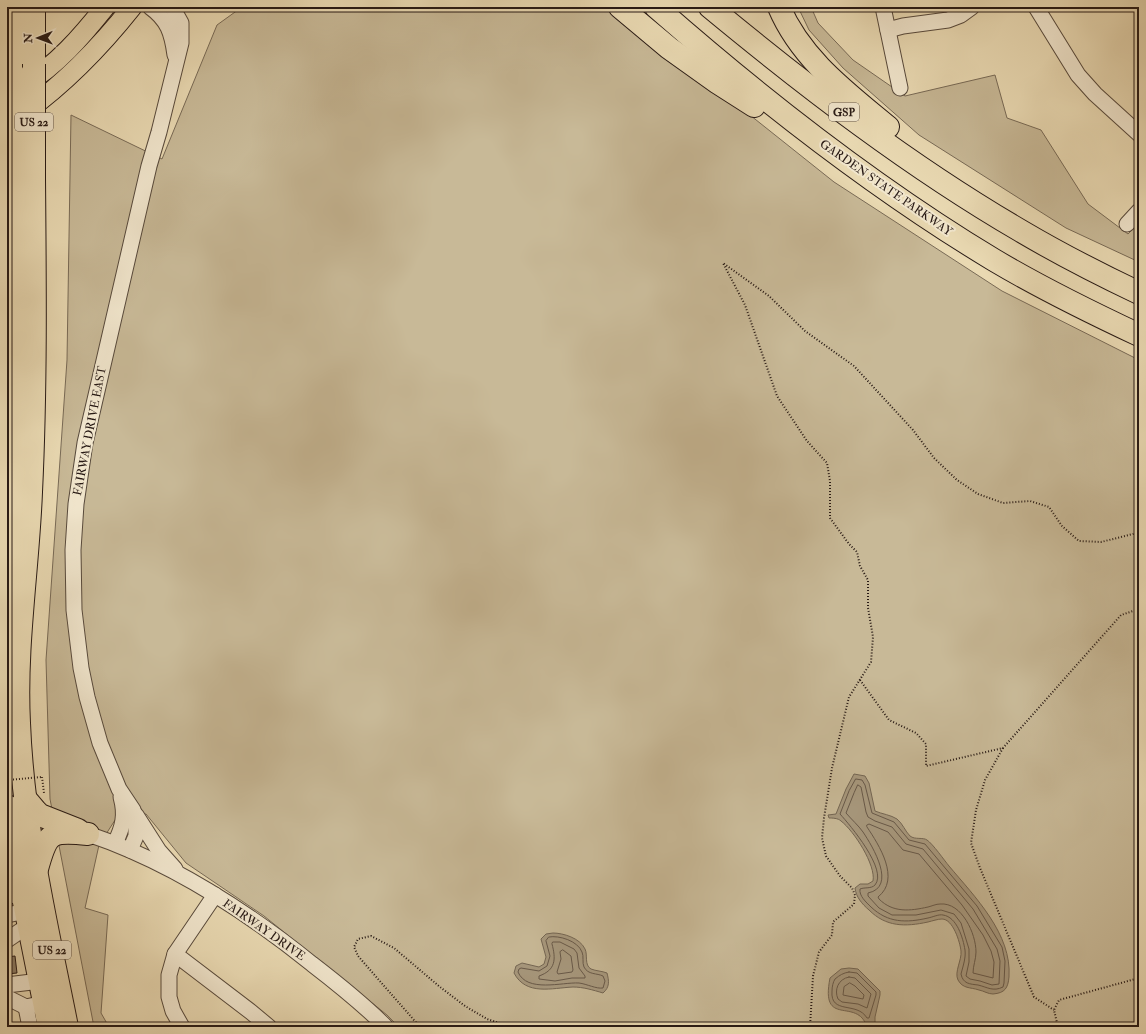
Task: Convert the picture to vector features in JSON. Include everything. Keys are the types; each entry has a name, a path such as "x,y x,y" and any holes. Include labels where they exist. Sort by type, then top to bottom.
{"highway":[{"name":"US 22","path":"14,7 10,84 24,180 35,336 30,508 18,682 20,745 25,799 19,896 40,981 35,1005 49,1027"},
{"name":"US 22","path":"7,591 13,491 14,422 24,180 34,64 34,7"},
{"path":"620,7 669,48 718,83 905,203"},
{"name":"GARDEN STATE PARKWAY","path":"656,7 782,113 851,165 905,203 959,238 1023,276 1091,312 1139,335"},
{"name":"GSP","path":"710,7 826,99 896,149 985,209 1069,258 1139,293"},
{"path":"780,7 800,44 826,74 985,209"},
{"path":"25,799 40,815 88,834"},
{"path":"19,896 49,837 63,832 88,834"},
{"name":"US 22","path":"19,896 67,1027"}],"main road":[{"path":"10,84 36,77 57,60 78,39 105,7"},
{"path":"12,118 30,108 60,83 114,30 132,7"}],"street":[{"name":"FAIRWAY DRIVE EAST","path":"150,7 163,19 169,30 175,55 174,76"},
{"name":"FAIRWAY DRIVE EAST","path":"130,850 137,831 136,820 133,810 119,789 100,743 87,697 81,668 75,625 72,550 74,518 82,458 149,166 174,76 181,43 182,30 179,18 172,7"},
{"path":"883,7 900,88"},
{"path":"888,30 903,26 948,20 961,15 972,7"},
{"path":"1036,7 1078,75 1095,94 1139,134"},
{"path":"7,143 12,118 57,60"},
{"path":"1127,224 1139,211"},
{"name":"FAIRWAY DRIVE EAST","path":"115,844 122,827 124,815 119,789"},
{"path":"133,810 164,857 187,878"},
{"name":"FAIRWAY DRIVE","path":"88,834 130,850 187,878 274,933 362,1003 386,1027"},
{"path":"182,1027 173,1011 168,990 169,975 175,954 215,895"},
{"path":"7,940 19,896"},
{"path":"175,954 269,1027"},
{"path":"7,985 40,981"},
{"path":"7,999 35,1005 30,1027"}],"path":[{"path":"810,1027 813,976 820,952 832,934 833,922 854,904 855,895 852,888 840,876 826,856 822,838 832,768 849,697 871,662 873,637 868,608 868,580 860,566 857,552 849,544 830,518 830,481 827,463 807,441 777,396 744,305 723,263 769,296 805,331 854,366 913,430 934,458 957,480 978,494 1003,503 1030,501 1049,507 1062,526 1079,541 1101,542 1133,534 1139,530"},
{"path":"1054,1010 1034,997 980,868 971,843 976,810 985,780 1003,748 1121,615 1139,609"},
{"path":"860,680 889,720 916,733 926,744 926,766 1003,748"},
{"path":"7,780 42,777 25,799"},
{"path":"420,1027 358,956 354,947 358,940 371,936 394,948 465,1006 487,1019 512,1027"},
{"path":"1058,1027 1054,1010 1059,1000 1139,978"}],"shaded area":[{"path":"242,7 603,7 721,92 834,182 1002,291 1139,360 1139,1027 399,1027 387,1015 264,916 186,863 146,814 117,817 99,845 85,908 108,915 101,1013 109,1027 94,1027 50,799 46,660 67,360 71,115 162,159 217,25"},
{"path":"798,7 811,7 818,23 853,60 905,96 995,75 1007,118 1041,130 1088,204 1128,234 1139,223 1139,262 1066,228 919,135 843,68 809,30"}],"water":[{"path":"854,774 865,776 869,783 875,811 897,819 910,836 925,839 929,842 970,890 990,917 1005,946 1008,961 1009,981 1007,987 1003,991 991,994 967,987 960,983 957,973 961,951 953,927 946,920 940,919 911,925 889,923 875,916 860,900 855,888 860,884 868,884 873,881 873,874 868,858 852,832 840,820 829,818 828,815 836,814"},
{"path":"553,933 566,935 575,939 583,945 585,949 589,967 593,970 607,973 608,984 603,993 577,987 548,989 532,988 519,980 514,973 516,966 522,963 539,967 544,964 546,957 541,939 546,934"},
{"path":"841,969 858,969 880,991 875,1017 875,1027 867,1027 862,1018 856,1013 835,1008 830,1003 828,993 830,978"}],"building":[{"path":"15,956 17,973 7,974 7,957"}]}
